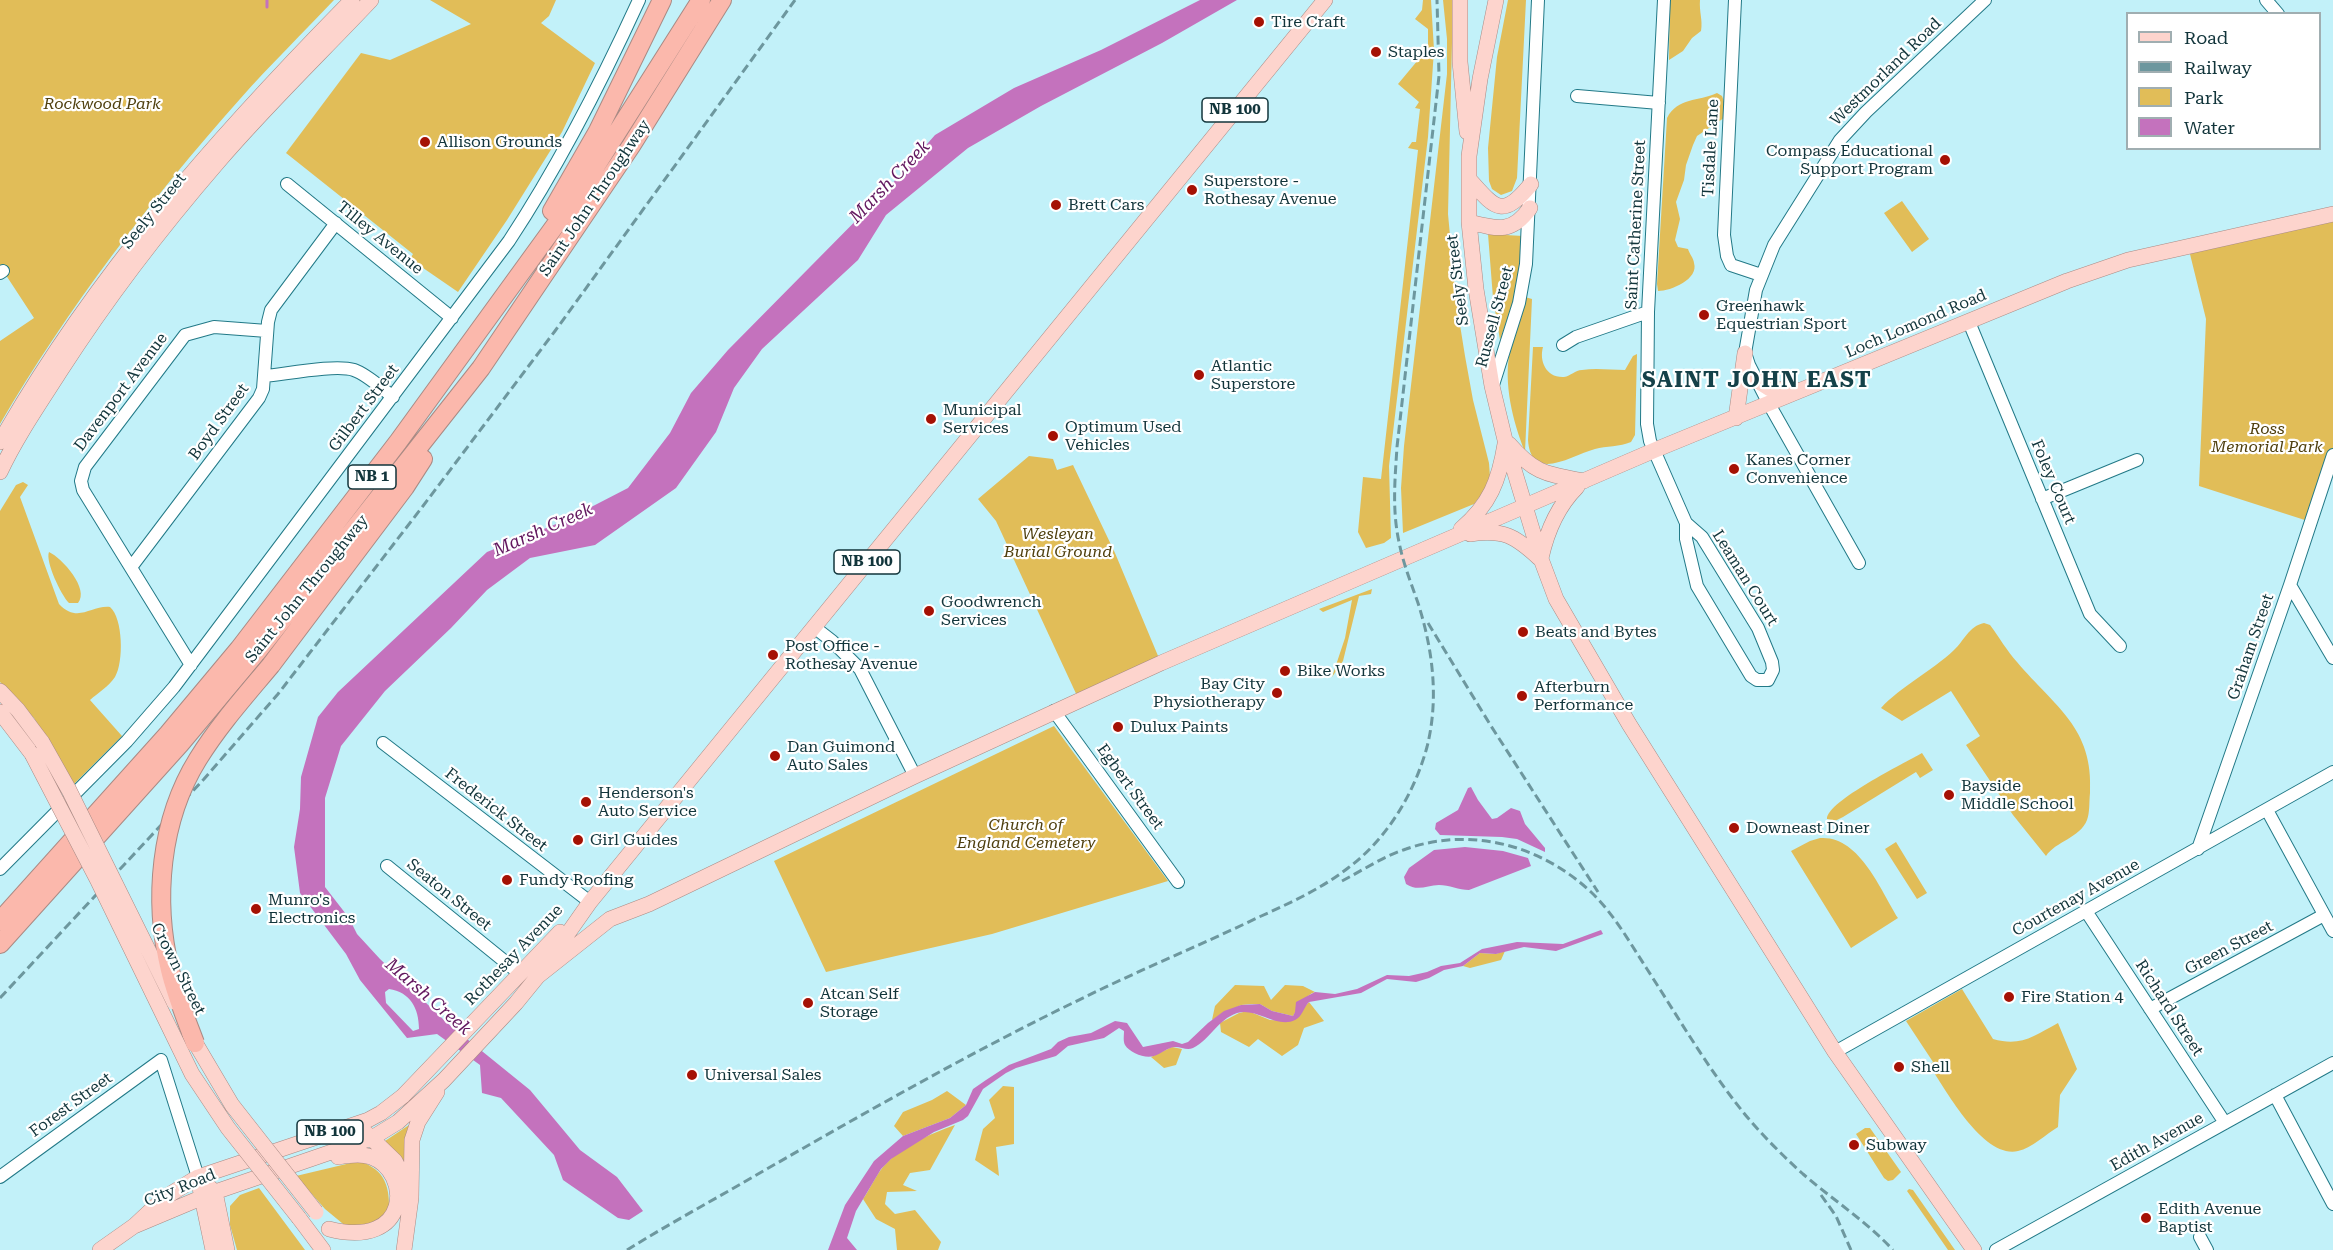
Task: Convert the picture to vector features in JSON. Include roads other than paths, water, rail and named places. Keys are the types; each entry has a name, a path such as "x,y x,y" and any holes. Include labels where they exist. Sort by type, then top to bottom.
{"highway":[{"path":"496,305 598,131 662,0"},
{"name":"Saint John Throughway","path":"0,921 168,734 239,649 398,442 584,184 701,0"},
{"name":"Saint John Throughway","path":"0,944 164,762 253,657 481,368 631,146 722,0"},
{"path":"195,1043 174,985 166,945 162,900 166,845 179,797 197,761 405,488 481,368"}],"main road":[{"name":"Seely Street","path":"0,442 65,338 156,213 278,77 352,0"},
{"name":"Seely Street","path":"0,472 23,429 78,344 171,218 248,129 371,0"},
{"name":"NB 100","path":"590,902 1325,0"},
{"path":"1461,0 1460,62 1469,156"},
{"name":"Seely Street","path":"1491,0 1469,156 1470,222 1477,299 1492,386 1505,440 1541,560 1556,599 1629,724 1835,1052 1974,1250"},
{"name":"Seely Street","path":"1486,45 1496,0"},
{"path":"1469,179 1491,202 1501,206 1514,203 1531,184"},
{"path":"1470,222 1492,227 1510,226 1518,223 1530,208"},
{"name":"Loch Lomond Road","path":"1452,537 1654,450 2078,276 2127,260 2333,214"},
{"path":"1736,418 1745,352"},
{"path":"1756,380 1770,389 1782,391 1805,389"},
{"path":"1505,440 1527,464 1538,471 1584,481"},
{"path":"1452,537 1476,516 1488,500 1500,468 1505,440"},
{"path":"538,976 610,919 649,904 1054,711 1452,537 1500,532 1520,541 1541,560 1549,530 1559,509 1584,481"},
{"name":"Crown Street","path":"0,691 18,710 192,1074 228,1128 323,1250"},
{"name":"Crown Street","path":"0,712 37,748 69,790 195,1043 242,1119 340,1243"},
{"path":"590,902 610,919"},
{"name":"Rothesay Avenue","path":"443,1054 590,902"},
{"name":"Rothesay Avenue","path":"457,1065 538,976 590,902"},
{"name":"City Road","path":"134,1226 164,1198 198,1177 375,1116 391,1106 443,1054"},
{"name":"City Road","path":"134,1226 208,1195 372,1138 407,1114 457,1065"},
{"path":"404,1250 411,1198 412,1140 415,1129 444,1080"},
{"path":"352,1125 372,1138 401,1168 411,1198"},
{"path":"300,1163 349,1155 371,1157 381,1163 394,1183 398,1209 396,1221 383,1240 375,1244 354,1243 330,1229"},
{"path":"198,1177 208,1195 227,1250"},
{"path":"208,1195 213,1250"},
{"name":"NB 100","path":"100,1250 114,1244 134,1226"},
{"path":"310,1231 316,1250"}],"street":[{"name":"Gilbert Street","path":"0,869 143,723 191,665 509,241 555,167 639,0"},
{"name":"Russell Street","path":"1492,386 1519,303 1526,264 1538,0"},
{"name":"Saint Catherine Street","path":"1654,450 1647,424 1648,312 1664,0"},
{"name":"Tisdale Lane","path":"1736,0 1724,236 1731,265 1761,275"},
{"name":"Westmorland Road","path":"1745,352 1753,303 1761,275 1774,245 1840,140 1866,112 1985,0"},
{"path":"1577,96 1659,103"},
{"name":"Tilley Avenue","path":"287,184 452,318"},
{"name":"Boyd Street","path":"132,566 259,398 265,376 267,331 272,307 336,223"},
{"path":"1563,345 1576,337 1648,312"},
{"name":"Foley Court","path":"1969,322 2090,614 2120,646"},
{"name":"Davenport Avenue","path":"191,665 83,490 81,481 85,467 185,335 214,327 267,331"},
{"path":"1745,352 1756,380 1859,563"},
{"path":"265,376 335,368 351,369 362,374 393,397"},
{"name":"Leaman Court","path":"1654,450 1686,523 1686,539 1693,575 1702,597 1750,676 1756,680 1768,680 1772,675 1772,662 1758,628 1702,537 1686,523"},
{"name":"Graham Street","path":"2198,849 2333,455"},
{"path":"2042,499 2137,460"},
{"path":"2290,585 2333,658"},
{"path":"814,627 860,669 915,776"},
{"name":"Egbert Street","path":"1054,711 1178,882"},
{"name":"Frederick Street","path":"383,742 590,902"},
{"name":"Courtenay Avenue","path":"1835,1052 2333,772"},
{"path":"2267,810 2333,931"},
{"name":"Seaton Street","path":"387,866 519,973"},
{"name":"Richard Street","path":"2086,911 2225,1123"},
{"name":"Green Street","path":"2150,1009 2324,915"},
{"name":"Forest Street","path":"0,1177 160,1060 198,1177"},
{"name":"Edith Avenue","path":"1996,1250 2333,1062"},
{"path":"2275,1095 2333,1204"},
{"path":"2200,1237 2207,1250"}],"water":[{"name":"Marsh Creek","path":"1200,0 1237,0 968,148 886,215 858,260 762,349 734,388 716,432 676,488 595,545 530,558 487,590 385,691 341,746 325,798 325,887 349,918 357,934 380,959 446,1022 530,1090 580,1150 617,1177 643,1211 629,1220 618,1218 563,1180 554,1155 501,1098 482,1093 480,1065 437,1034 407,1038 360,980 346,954 300,893 294,847 300,809 301,777 318,717 338,692 487,552 566,520 628,488 670,433 691,393 728,350 890,186 935,135 1014,88 1101,50","holes":["389,989 408,997 412,1002 419,1021 419,1029 413,1031 386,1003 385,992"]},
{"path":"1471,787 1492,819 1511,808 1520,811 1525,824 1545,848 1545,852 1517,839 1440,835 1435,829 1436,823 1458,810 1468,788"},
{"path":"1465,847 1503,851 1528,858 1531,866 1469,890 1439,885 1415,888 1406,884 1404,877 1409,868 1434,850"},
{"path":"1601,930 1603,934 1556,951 1524,947 1496,954 1480,953 1463,966 1444,970 1416,982 1387,979 1361,993 1309,1002 1299,1017 1288,1022 1252,1013 1237,1013 1224,1020 1205,1040 1191,1049 1172,1047 1154,1056 1142,1056 1127,1048 1124,1042 1124,1031 1119,1028 1104,1038 1068,1046 1056,1056 1006,1073 983,1089 968,1116 963,1120 934,1132 891,1159 881,1169 856,1211 847,1238 857,1250 828,1250 845,1205 874,1161 903,1136 950,1118 966,1105 973,1089 1009,1065 1051,1049 1058,1042 1069,1037 1091,1033 1115,1021 1127,1023 1143,1047 1173,1041 1182,1044 1188,1042 1224,1011 1241,1005 1260,1004 1272,1011 1293,1016 1296,1002 1315,992 1335,994 1357,989 1387,975 1409,976 1427,972 1441,966 1460,963 1482,949 1517,942 1563,944"}],"waterway":[{"path":"267,0 267,7"}],"railway":[{"path":"0,998 204,779 278,694 555,331 795,0"},
{"path":"627,1250 844,1125 1003,1038 1316,889 1338,876 1362,856 1387,829 1397,814 1415,782 1421,765 1427,747 1433,711 1431,657 1418,603 1401,550 1395,518 1395,494 1397,447 1439,76 1437,0"},
{"path":"1428,623 1598,892"},
{"path":"1342,881 1406,849 1431,842 1456,840 1481,840 1528,852 1572,876 1591,892 1614,919 1705,1060 1750,1120 1803,1174 1861,1220 1893,1250"},
{"path":"1821,1195 1836,1216 1851,1250"}],"place":[{"name":"Tire Craft","path":"1259,22"},
{"name":"Staples","path":"1376,52"},
{"name":"Allison Grounds","path":"425,142"},
{"name":"Compass Educational Support Program","path":"1945,160"},
{"name":"Superstore - Rothesay Avenue","path":"1192,190"},
{"name":"Brett Cars","path":"1056,205"},
{"name":"Greenhawk Equestrian Sport","path":"1704,315"},
{"name":"Atlantic Superstore","path":"1199,375"},
{"name":"Municipal Services","path":"931,419"},
{"name":"Optimum Used Vehicles","path":"1053,436"},
{"name":"Kanes Corner Convenience","path":"1734,469"},
{"name":"Goodwrench Services","path":"929,611"},
{"name":"Beats and Bytes","path":"1523,632"},
{"name":"Post Office - Rothesay Avenue","path":"773,655"},
{"name":"Bike Works","path":"1285,671"},
{"name":"Bay City Physiotherapy","path":"1277,693"},
{"name":"Afterburn Performance","path":"1522,696"},
{"name":"Dulux Paints","path":"1118,727"},
{"name":"Dan Guimond Auto Sales","path":"775,756"},
{"name":"Bayside Middle School","path":"1949,795"},
{"name":"Henderson's Auto Service","path":"586,802"},
{"name":"Downeast Diner","path":"1734,828"},
{"name":"Girl Guides","path":"578,840"},
{"name":"Fundy Roofing","path":"507,880"},
{"name":"Munro's Electronics","path":"256,909"},
{"name":"Fire Station 4","path":"2009,997"},
{"name":"Atcan Self Storage","path":"808,1003"},
{"name":"Shell","path":"1899,1067"},
{"name":"Universal Sales","path":"692,1075"},
{"name":"Subway","path":"1854,1145"},
{"name":"Edith Avenue Baptist","path":"2146,1218"}],"district":[{"name":"SAINT JOHN EAST","path":"1757,381"}],"park label":[{"name":"Rockwood Park","path":"102,104"},
{"name":"Ross Memorial Park","path":"2267,438"},
{"name":"Wesleyan Burial Ground","path":"1058,543"},
{"name":"Church of England Cemetery","path":"1026,834"}]}
